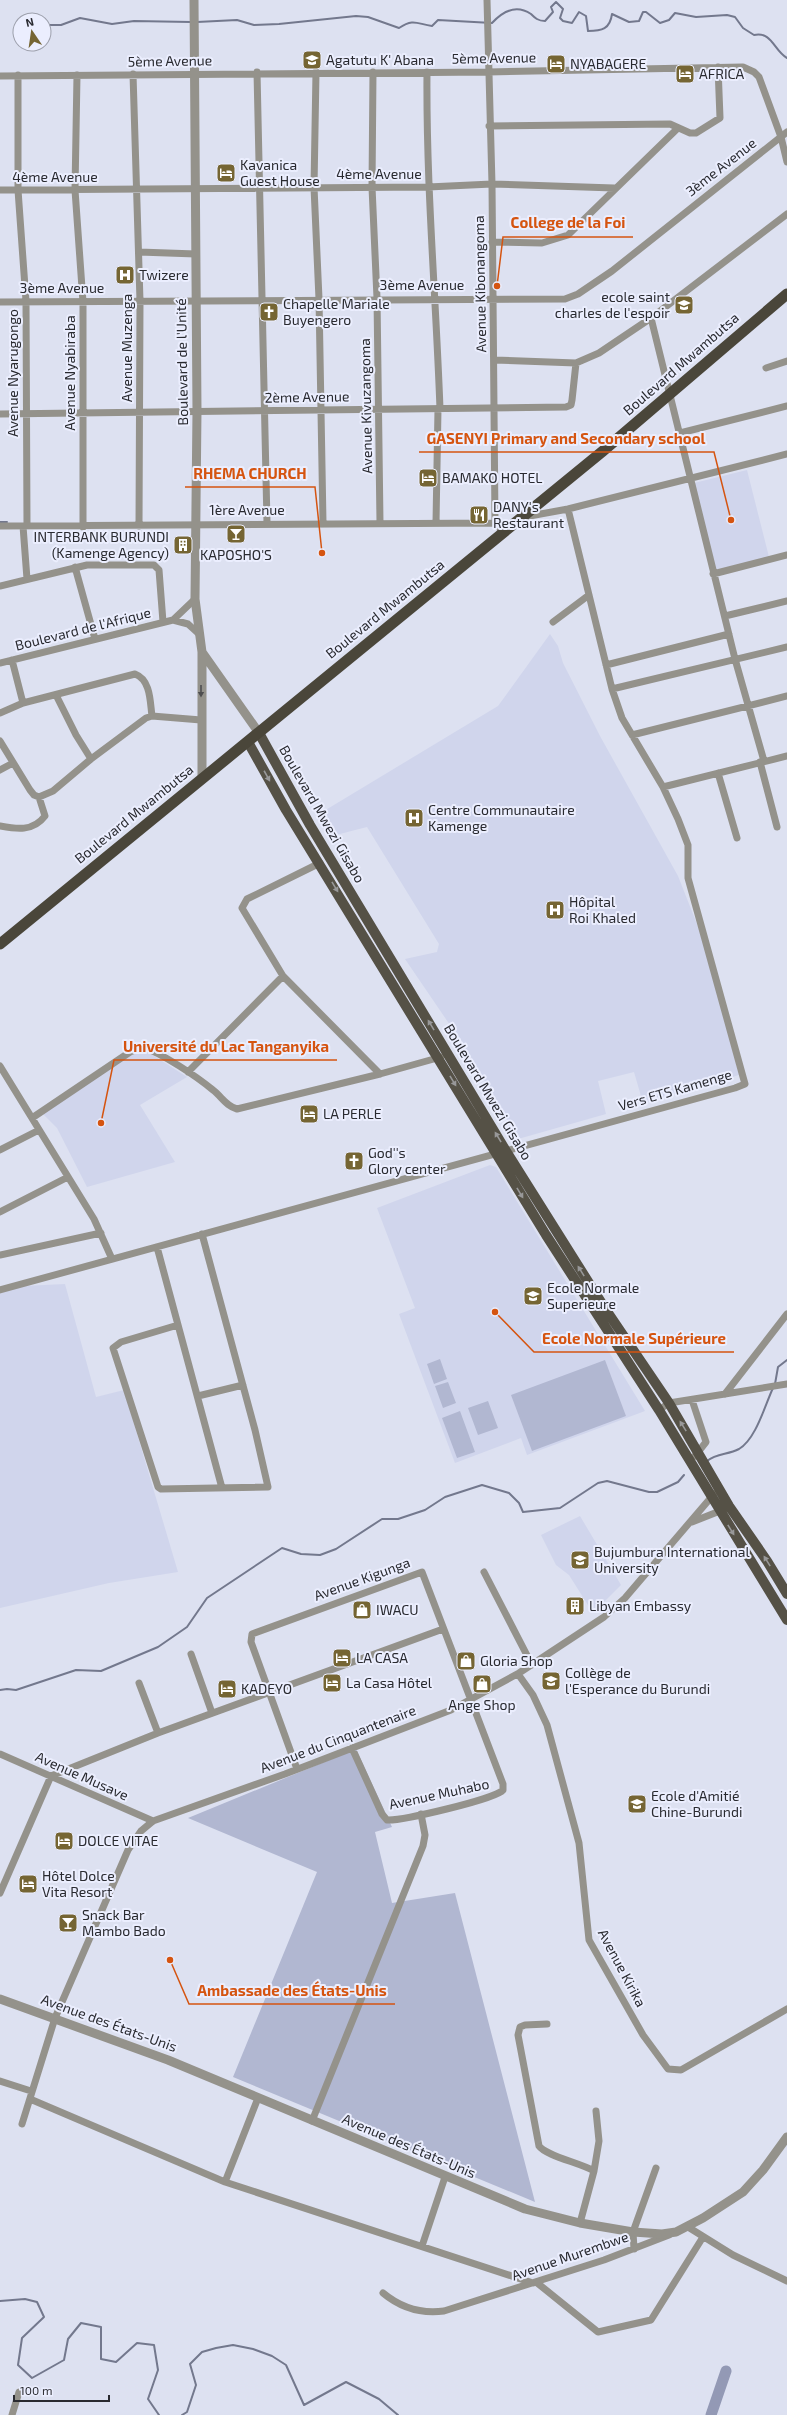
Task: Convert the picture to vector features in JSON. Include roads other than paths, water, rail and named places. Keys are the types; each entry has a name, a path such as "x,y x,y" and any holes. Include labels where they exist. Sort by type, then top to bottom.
{"highway":[{"name":"Boulevard Mwambutsa","path":"0,944 603,451 669,393 787,294"}],"main road":[{"name":"Boulevard Mwezi Gisabo","path":"259,733 310,825 393,961 444,1055 502,1152 604,1308 669,1403 720,1491"},
{"name":"Boulevard Mwezi Gisabo","path":"248,742 286,810 320,863 383,968 444,1055"},
{"path":"383,968 393,961"},
{"name":"Boulevard Mwezi Gisabo","path":"502,1152 546,1235 659,1410 711,1496"},
{"path":"720,1491 767,1561 787,1594"},
{"path":"711,1496 787,1620"}],"street":[{"name":"Boulevard de l'Unité","path":"194,0 195,302 197,411 195,599 202,652 202,778"},
{"name":"Avenue Kibonangoma","path":"487,0 489,126 492,184 495,524"},
{"name":"5ème Avenue","path":"0,76 257,72 488,72 718,67 748,68 758,77 784,135"},
{"path":"489,126 670,124 696,133 720,118 718,67"},
{"path":"257,72 267,523"},
{"path":"316,72 314,187 320,299 323,523"},
{"name":"Avenue Kivuzangoma","path":"373,72 372,187 377,298 380,523"},
{"path":"427,72 428,187 436,298 439,409 436,523"},
{"name":"Avenue Muzenga","path":"133,74 138,189 140,301 139,526"},
{"name":"Avenue Nyarugongo","path":"18,75 18,190 26,301 25,526 27,578"},
{"name":"Avenue Nyabiraba","path":"77,75 75,190 83,302 84,413 82,527"},
{"path":"492,242 542,243 568,235 614,188 678,128"},
{"path":"784,135 787,162"},
{"name":"3ème Avenue","path":"0,302 195,302 262,299 377,298 557,299 578,294 612,271 784,135"},
{"name":"4ème Avenue","path":"0,190 428,187 492,184 614,188"},
{"path":"494,360 576,363 609,347 651,318 787,214"},
{"path":"139,252 196,254"},
{"path":"651,318 713,574 762,762 777,827"},
{"path":"766,368 787,361"},
{"name":"2ème Avenue","path":"0,414 140,411 495,409 566,407 571,405 576,363"},
{"path":"680,433 787,406"},
{"path":"522,517 568,509 690,477 787,454"},
{"path":"568,509 612,689 622,718 663,787 787,756"},
{"name":"1ère Avenue","path":"0,526 82,527 267,523 495,524"},
{"path":"495,524 503,532"},
{"path":"713,574 787,555"},
{"path":"0,586 75,567 97,564 154,565 160,570 163,622"},
{"path":"75,567 95,639"},
{"path":"553,622 589,595"},
{"name":"Boulevard de l'Afrique","path":"173,620 195,599"},
{"path":"725,616 787,600"},
{"name":"Boulevard de l'Afrique","path":"0,661 12,660 173,620 188,624 199,634"},
{"path":"606,665 729,634"},
{"path":"612,689 787,646"},
{"name":"Boulevard de l'Unité","path":"202,652 259,733"},
{"path":"12,660 23,703"},
{"path":"0,713 23,703 135,674 140,676 148,688 152,716"},
{"path":"56,695 73,730 91,759"},
{"path":"632,735 787,696"},
{"path":"0,741 34,795 39,797 53,791 91,759 141,721 152,716 201,720"},
{"path":"0,770 13,763"},
{"path":"718,773 737,838"},
{"name":"Vers ETS Kamenge","path":"502,1152 745,1084 688,878 688,845 663,787"},
{"path":"0,826 16,830 40,822 44,816 39,797"},
{"path":"320,863 247,899 243,903 244,914 283,976 380,1074"},
{"path":"188,1072 283,976"},
{"path":"32,1118 130,1052 144,1047 188,1072 215,1091 231,1108 237,1109 380,1074 444,1055"},
{"path":"0,1066 94,1219 112,1259"},
{"path":"0,1150 40,1130"},
{"path":"0,1290 158,1247 377,1184 502,1152"},
{"path":"0,1212 68,1177"},
{"path":"0,1255 101,1233"},
{"path":"178,1325 120,1342 115,1345 113,1353 159,1488 222,1488 269,1485 202,1234"},
{"path":"158,1247 222,1488"},
{"path":"725,1394 787,1314"},
{"path":"659,1410 669,1403 787,1384"},
{"path":"198,1396 243,1385"},
{"path":"691,1462 701,1456 706,1440 692,1400"},
{"path":"711,1496 720,1491"},
{"name":"Avenue du Cinquantenaire","path":"22,2124 55,2018 128,1850 140,1831 153,1821 297,1769 471,1701 518,1674 604,1617 625,1598 692,1522 711,1496"},
{"path":"692,1522 720,1512 729,1506"},
{"name":"Avenue Kigunga","path":"270,1693 250,1642 251,1636 254,1632 419,1571 423,1573 471,1701"},
{"path":"484,1572 532,1665"},
{"path":"0,1893 51,1776 158,1733 443,1629"},
{"path":"191,1654 212,1713"},
{"name":"Avenue Kirika","path":"518,1674 533,1695 547,1726 579,1843 589,1940 654,2052 668,2069 681,2070 787,2009"},
{"path":"139,1683 158,1733"},
{"path":"270,1693 297,1769"},
{"name":"Avenue Muhabo","path":"352,1748 386,1819 389,1820 421,1814 496,1795 503,1790 503,1784 471,1701"},
{"name":"Avenue Musave","path":"0,1754 153,1821"},
{"path":"312,2121 423,1846 425,1835 421,1814"},
{"name":"Avenue des États-Unis","path":"0,1999 168,2060 445,2177 531,2211 580,2223 633,2232 662,2234 676,2232 688,2227 743,2192 766,2166 787,2137"},
{"path":"547,2024 525,2025 520,2027 518,2032 538,2142 545,2151 578,2162 594,2171"},
{"path":"0,2081 225,2182 535,2283 598,2332 651,2320 703,2237"},
{"path":"225,2182 258,2098"},
{"path":"580,2223 594,2171 599,2141 596,2110"},
{"path":"634,2249 633,2232 656,2168"},
{"path":"422,2246 445,2177"},
{"path":"688,2227 733,2255 787,2281"},
{"name":"Avenue Murembwe","path":"383,2293 396,2304 430,2313 444,2311 535,2283 634,2249 676,2232"},
{"path":"12,2415 19,2392"}],"waterway":[{"path":"197,22 237,20 254,25 279,24 356,16 368,17 399,28 412,22 432,26 438,20 492,23 505,12 515,9 525,11 537,19 545,21 553,12 551,7 556,2 563,9 560,18 563,21 572,23 579,12 586,16 588,31 601,30 607,26 612,14 629,22 639,21 643,12 646,12 660,23 669,20 675,13 696,17 727,15 735,17 743,28 754,35 765,36 787,58"},
{"path":"52,25 61,25 80,18 112,24 134,21 191,22"},
{"path":"0,522 7,522"},
{"path":"775,1384 778,1367 787,1360"},
{"path":"707,1461 711,1458 735,1451 745,1444 755,1430 773,1388"},
{"path":"0,1690 16,1690 76,1670 101,1671 158,1647 187,1627 207,1598 282,1548 301,1554 320,1555 336,1549 382,1519 398,1519 425,1510 445,1497 482,1485 509,1493 519,1503 523,1512 560,1508 598,1483 607,1481 649,1492 657,1492 678,1482 684,1475"},
{"path":"0,2301 25,2299 37,2302 44,2317 22,2338 18,2365 32,2378 64,2360 68,2339 81,2323 101,2327 101,2359 116,2362 137,2343 154,2345 158,2370 148,2399 159,2415"},
{"path":"182,2415 187,2412 196,2385 190,2364 202,2352 233,2345 253,2349 272,2356 286,2365 304,2405 346,2382 379,2399 398,2415"},
{"path":"711,2415 726,2371"}],"place":[{"name":"Agatutu K' Abana","path":"312,60"},
{"name":"NYABAGERE","path":"556,64"},
{"name":"AFRICA","path":"685,74"},
{"name":"Kavanica Guest House","path":"226,173"},
{"name":"Twizere","path":"125,275"},
{"name":"College de la Foi","path":"497,286"},
{"name":"ecole saint charles de l'espoir","path":"684,305"},
{"name":"Chapelle Mariale Buyengero","path":"269,312"},
{"name":"BAMAKO HOTEL","path":"428,478"},
{"name":"DANY's Restaurant","path":"479,515"},
{"name":"GASENYI Primary and Secondary school","path":"731,520"},
{"name":"KAPOSHO'S","path":"236,534"},
{"name":"INTERBANK BURUNDI (Kamenge Agency)","path":"183,545"},
{"name":"RHEMA CHURCH","path":"322,553"},
{"name":"Centre Communautaire Kamenge","path":"414,818"},
{"name":"Hôpital Roi Khaled","path":"555,910"},
{"name":"LA PERLE","path":"309,1114"},
{"name":"Université du Lac Tanganyika","path":"101,1123"},
{"name":"God''s Glory center","path":"354,1161"},
{"name":"Ecole Normale Superieure","path":"533,1296"},
{"name":"Ecole Normale Supérieure","path":"495,1312"},
{"name":"Bujumbura International University","path":"580,1560"},
{"name":"Libyan Embassy","path":"575,1606"},
{"name":"IWACU","path":"362,1610"},
{"name":"LA CASA","path":"342,1658"},
{"name":"Gloria Shop","path":"466,1661"},
{"name":"Collège de l'Esperance du Burundi","path":"551,1681"},
{"name":"La Casa Hôtel","path":"332,1683"},
{"name":"Ange Shop","path":"482,1684"},
{"name":"KADEYO","path":"227,1689"},
{"name":"Ecole d'Amitié Chine-Burundi","path":"637,1804"},
{"name":"DOLCE VITAE","path":"64,1841"},
{"name":"Hôtel Dolce Vita Resort","path":"28,1884"},
{"name":"Snack Bar Mambo Bado","path":"68,1923"},
{"name":"Ambassade des États-Unis","path":"170,1960"}]}
